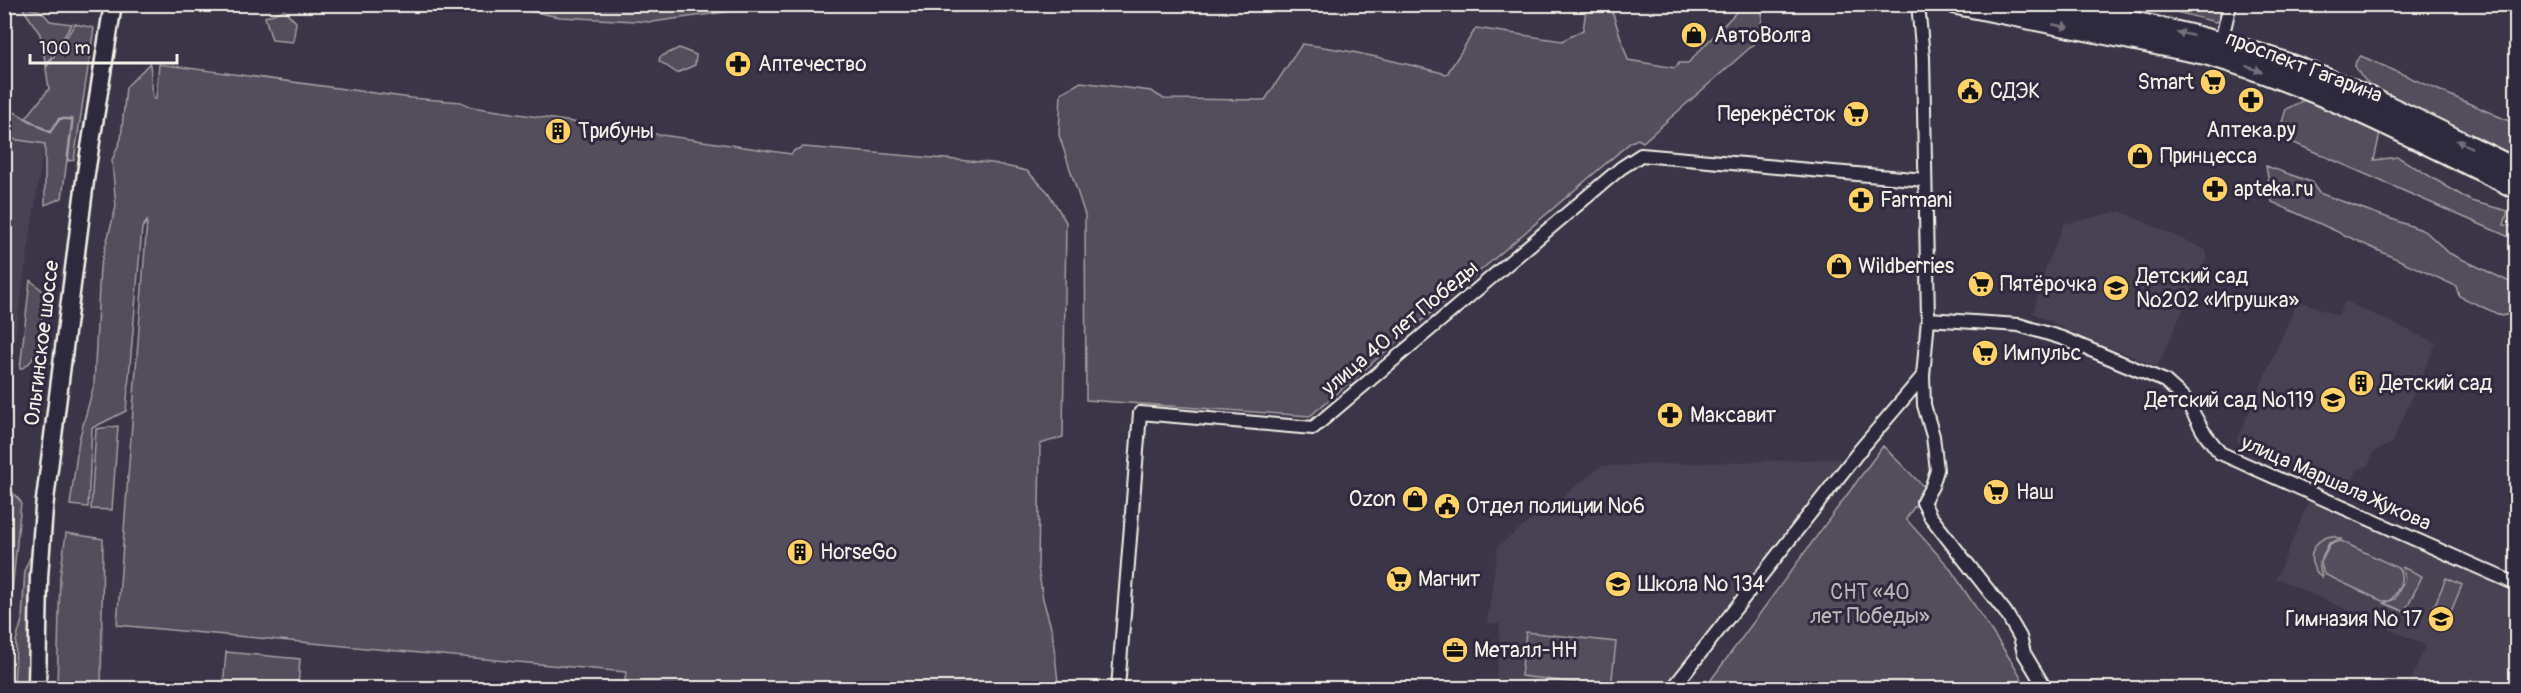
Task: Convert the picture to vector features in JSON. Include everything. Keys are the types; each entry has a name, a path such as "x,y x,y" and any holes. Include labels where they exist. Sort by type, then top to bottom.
{"main road":[{"name":"проспект Гагарина","path":"1957,4 2205,54 2244,66 2337,103 2517,188"},
{"name":"проспект Гагарина","path":"2040,4 2221,42 2281,62 2342,86 2517,169"},
{"name":"Ольгинское шоссе","path":"36,688 39,577 44,508 86,173 113,5"}],"street":[{"path":"1918,4 1923,57 1928,318 1923,376 1924,405 1933,436 1937,470 1932,486 1923,502 1930,516 2006,613 2020,637 2024,653 2045,688"},
{"path":"2221,42 2230,4"},
{"name":"улица 40 лет Победы","path":"1118,688 1140,413 1313,428 1621,168 1641,155 1925,180"},
{"name":"улица Маршала Жукова","path":"1928,318 2019,325 2062,338 2165,381 2186,400 2203,431 2220,453 2517,584"},
{"path":"1672,688 1860,450 1923,376"}],"shaded area":[{"path":"5,139 44,145 12,356 15,364 5,442"},
{"name":"Детский сад №202 «Игрушка»","path":"2120,211 2206,250 2207,257 2157,367 2118,350 2111,351 2033,313 2047,264 2064,224"},
{"name":"Детский сад №119","path":"2298,300 2338,316 2345,301 2436,343 2392,443 2373,452 2369,465 2357,470 2348,491 2240,444 2237,440"},
{"name":"Школа № 134","path":"1842,459 1662,688 1496,688 1500,624 1487,623 1498,546 1602,466"},
{"name":"Гимназия № 17","path":"2310,499 2516,593 2516,688 2408,688 2425,645 2276,578"}],"green space":[{"path":"777,4 652,22 560,17 497,5"},
{"path":"1587,4 1610,5 1628,60 1675,68 1679,63 1688,63 1743,5 1763,5 1760,39 1643,142 1638,139 1631,142 1310,416 1086,400 1085,215 1059,135 1061,93 1081,82 1151,91 1164,99 1265,100 1302,44 1357,53 1447,74 1476,28 1562,41 1583,30"},
{"path":"2168,4 2223,5 2219,20 2215,22 2169,10"},
{"path":"22,7 41,11 50,21 72,24 46,66 40,34"},
{"path":"284,10 296,22 293,42 272,40 265,17"},
{"path":"75,24 94,28 74,160 68,161 73,119 59,118 50,132 26,118 49,89 46,68"},
{"path":"679,48 696,55 695,65 677,73 659,61 660,57"},
{"path":"2361,56 2516,124 2516,159 2417,111 2401,100 2374,87 2360,75 2355,66"},
{"path":"150,63 153,99 156,99 159,64 411,98 461,102 471,107 791,154 804,147 992,163 1027,171 1048,192 1066,222 1063,437 1040,444 1038,567 1043,599 1052,631 1058,681 1062,688 624,688 626,672 117,625 147,221 142,228 126,411 92,428 88,507 70,505 79,440 94,385 100,267 116,207 112,160 121,139 126,87"},
{"path":"2306,99 2380,133 2374,160 2398,157 2471,201 2508,211 2504,225 2516,227 2516,240 2278,136 2286,109"},
{"path":"4,110 13,111 50,133 60,119 72,120 62,198 45,205 45,144 5,138"},
{"path":"2266,166 2311,182 2319,193 2425,231 2449,253 2516,285 2514,313 2502,316 2459,296 2456,286 2272,202"},
{"path":"30,280 44,292 42,324 34,357 28,365 20,369"},
{"path":"118,426 112,510 91,509 96,429"},
{"name":"СНТ «40 лет Победы»","path":"1883,446 1926,489 1906,519 1949,567 2027,688 1705,688"},
{"path":"6,485 21,502 5,662 4,494"},
{"path":"66,533 103,539 101,688 57,688 60,577"},
{"path":"2332,536 2341,539 2329,543 2319,563 2322,577 2313,566 2312,553 2319,542"},
{"path":"2341,541 2398,568 2401,580 2390,601 2382,601 2324,574 2321,563 2330,544"},
{"path":"32,553 29,688 14,688 16,641 22,620 25,569"},
{"path":"2402,567 2422,576 2405,612 2384,603 2395,599 2405,579"},
{"path":"2446,578 2462,585 2445,626 2429,619"},
{"path":"1526,632 1616,642 1611,687 1521,676"},
{"path":"226,652 300,659 298,688 223,688"}],"place":[{"name":"АвтоВолга","path":"1694,35"},
{"name":"Аптечество","path":"738,64"},
{"name":"Smart","path":"2213,82"},
{"name":"СДЭК","path":"1970,91"},
{"name":"Аптека.ру","path":"2251,100"},
{"name":"Перекрёсток","path":"1856,114"},
{"name":"Трибуны","path":"558,131"},
{"name":"Принцесса","path":"2140,156"},
{"name":"apteka.ru","path":"2215,189"},
{"name":"Farmani","path":"1861,200"},
{"name":"Wildberries","path":"1839,266"},
{"name":"Пятёрочка","path":"1981,284"},
{"name":"Детский сад №202 «Игрушка»","path":"2116,288"},
{"name":"Импульс","path":"1985,353"},
{"name":"Детский сад","path":"2361,383"},
{"name":"Детский сад №119","path":"2333,400"},
{"name":"Максавит","path":"1670,415"},
{"name":"Наш","path":"1996,492"},
{"name":"Ozon","path":"1415,499"},
{"name":"Отдел полиции №6","path":"1447,506"},
{"name":"HorseGo","path":"800,552"},
{"name":"Магнит","path":"1399,579"},
{"name":"Школа № 134","path":"1618,584"},
{"name":"Гимназия № 17","path":"2441,619"},
{"name":"Металл-НН","path":"1455,650"}]}
